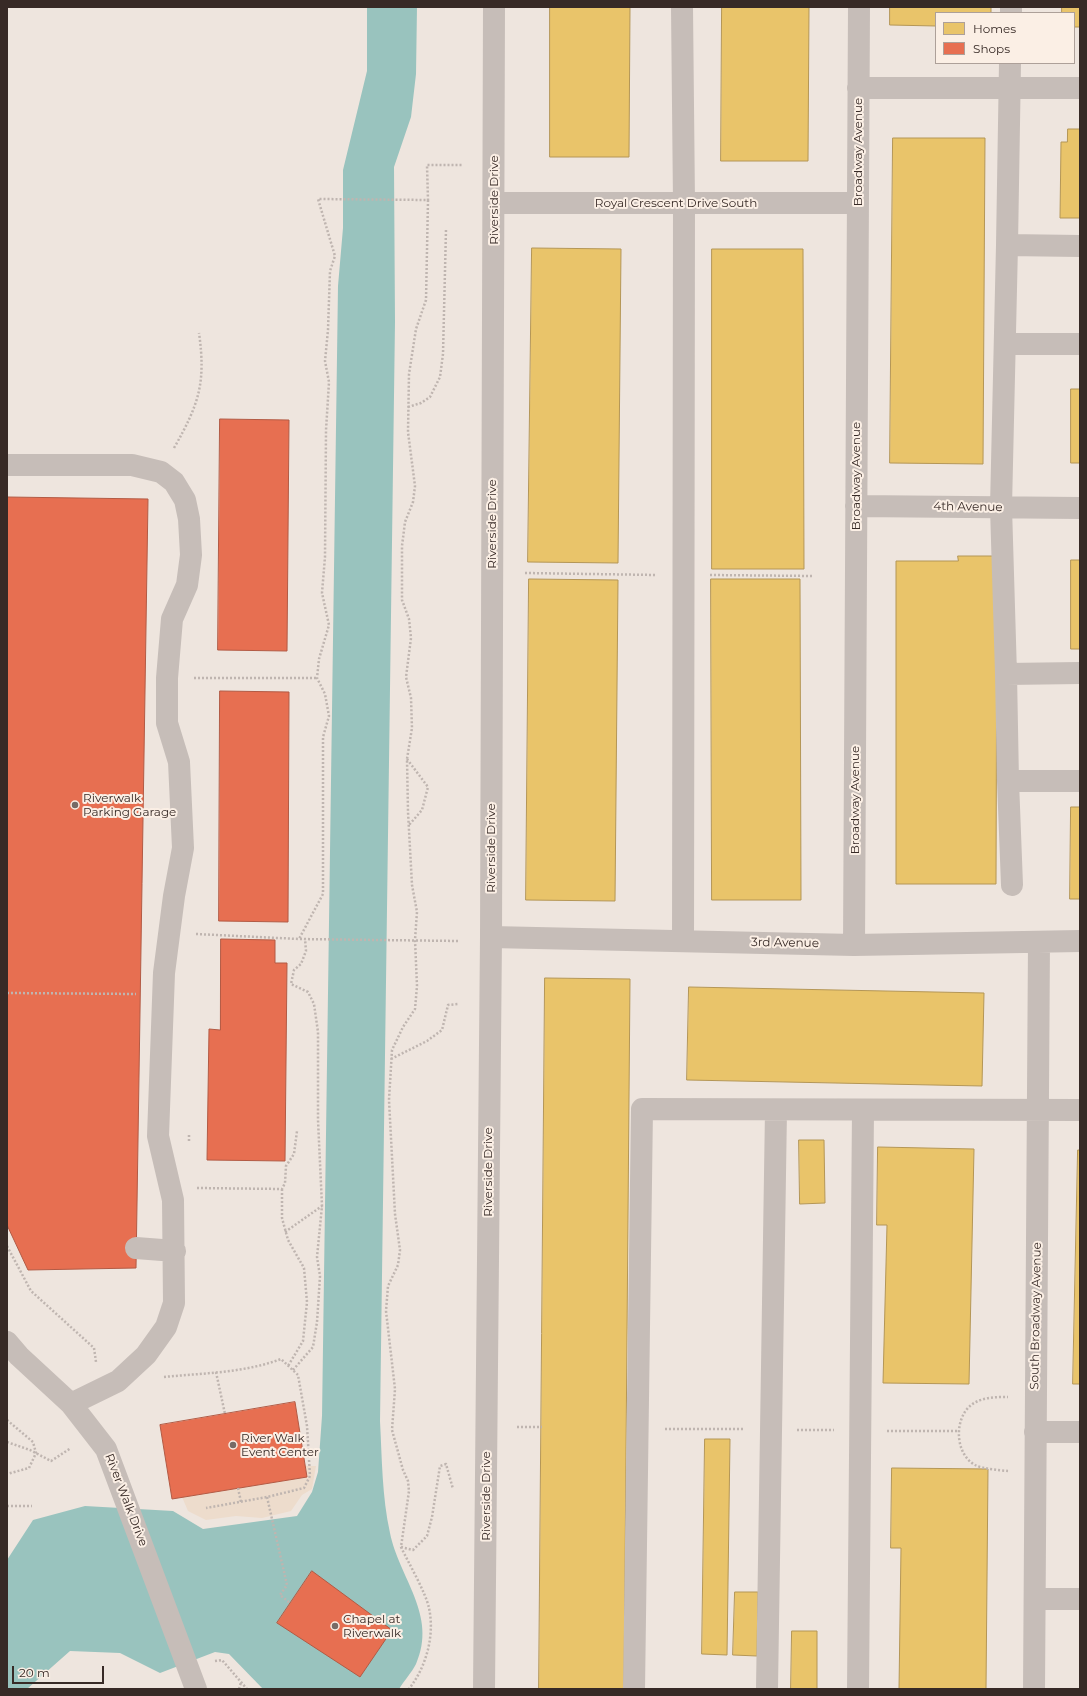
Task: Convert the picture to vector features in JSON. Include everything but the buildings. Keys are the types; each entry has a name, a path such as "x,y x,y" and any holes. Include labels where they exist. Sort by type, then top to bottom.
{"street":[{"name":"Riverside Drive","path":"484,1689 490,937 494,7"},
{"path":"682,7 684,203 683,941"},
{"name":"Broadway Avenue","path":"854,945 859,7"},
{"path":"1010,64 1001,507 1012,885"},
{"path":"858,88 1080,88"},
{"name":"Royal Crescent Drive South","path":"494,203 858,203"},
{"path":"1007,245 1080,246"},
{"path":"1005,344 1080,344"},
{"path":"7,465 132,465 161,472 174,482 185,500 189,519 191,554 186,585 172,619 167,678 167,723 179,762 183,848 164,973 158,1136 173,1200 175,1251 174,1303 166,1327 146,1355 118,1381 71,1404"},
{"name":"4th Avenue","path":"856,506 1080,508"},
{"path":"1006,674 1080,673"},
{"path":"1008,781 1080,782"},
{"name":"3rd Avenue","path":"490,937 854,945 1080,941"},
{"name":"South Broadway Avenue","path":"1034,1689 1039,942"},
{"path":"634,1689 642,1109 1080,1110"},
{"path":"767,1688 776,1110"},
{"path":"858,1689 863,1110"},
{"path":"136,1248 175,1251"},
{"name":"River Walk Drive","path":"7,1342 19,1356 71,1404 100,1441 196,1687"},
{"path":"1035,1432 1080,1432"},
{"path":"1035,1599 1080,1599"}],"path":[{"path":"409,1689 424,1665 429,1646 431,1627 429,1607 401,1547 408,1481 403,1470 392,1430 395,1389 386,1311 388,1286 398,1265 400,1250 395,1214 389,1100 391,1060 394,1044 415,1009 417,972 415,940 417,912 412,885 407,759 412,728 411,698 406,676 411,638 409,619 402,600 402,546 406,522 413,502 415,486 408,432 408,374 416,329 426,300 428,200 427,165 463,165"},
{"path":"299,938 323,894 323,736 329,716 325,694 316,678 319,659 329,625 322,594 325,557 326,430 329,382 325,361 328,330 330,272 335,256 318,199 428,200"},
{"path":"408,407 421,403 430,397 440,377 444,354 446,229"},
{"path":"161,472 191,417 200,389 202,354 200,332"},
{"path":"167,678 316,678"},
{"path":"407,759 428,787 422,810 409,825"},
{"path":"170,932 316,939 458,941"},
{"path":"293,1370 313,1347 317,1322 320,1276 317,1258 322,1206 318,1120 318,1032 314,1004 308,992 291,984 294,970 300,964 306,951 305,938"},
{"path":"7,993 140,994"},
{"path":"391,1060 427,1041 442,1030 448,1005 458,1004"},
{"path":"288,1366 303,1340 308,1302 304,1268 285,1232 282,1218 282,1189 285,1183 286,1166 294,1154 297,1131"},
{"path":"189,1135 189,1150"},
{"path":"190,1188 282,1189"},
{"path":"285,1232 322,1206"},
{"path":"160,1377 216,1372 264,1365 281,1359 298,1375 308,1426 310,1476 304,1488 267,1497 206,1508"},
{"path":"216,1372 224,1414"},
{"path":"1035,1397 991,1396 970,1406 960,1422 958,1431 962,1453 975,1465 997,1470 1035,1471"},
{"path":"7,1420 33,1442 36,1453 29,1468 7,1474"},
{"path":"517,1427 542,1427"},
{"path":"7,1442 36,1453 51,1461 100,1441"},
{"path":"401,1547 413,1550 427,1536 432,1517 440,1466 446,1464 453,1489"},
{"path":"238,1488 240,1502"},
{"path":"267,1497 287,1585 280,1595 290,1602"},
{"path":"7,1506 32,1506"},
{"path":"214,1661 222,1660 247,1689"},
{"path":"239,1689 241,1682"}],"shaded area":[{"path":"305,1466 316,1466 312,1489 302,1495 291,1511 262,1518 236,1516 206,1520 188,1511 182,1497 307,1477"}],"water":[{"path":"367,7 417,7 416,74 411,117 394,167 395,322 380,1421 387,1519 395,1550 415,1597 420,1613 422,1646 416,1664 399,1689 263,1689 229,1654 215,1652 160,1673 120,1653 70,1651 27,1689 7,1689 7,1560 33,1520 85,1506 173,1511 203,1529 297,1516 312,1492 318,1472 322,1416 338,286 343,228 343,170 367,71"}],"place":[{"name":"Riverwalk Parking Garage","path":"75,805"},
{"name":"River Walk Event Center","path":"233,1445"},
{"name":"Chapel at Riverwalk","path":"335,1626"}]}
